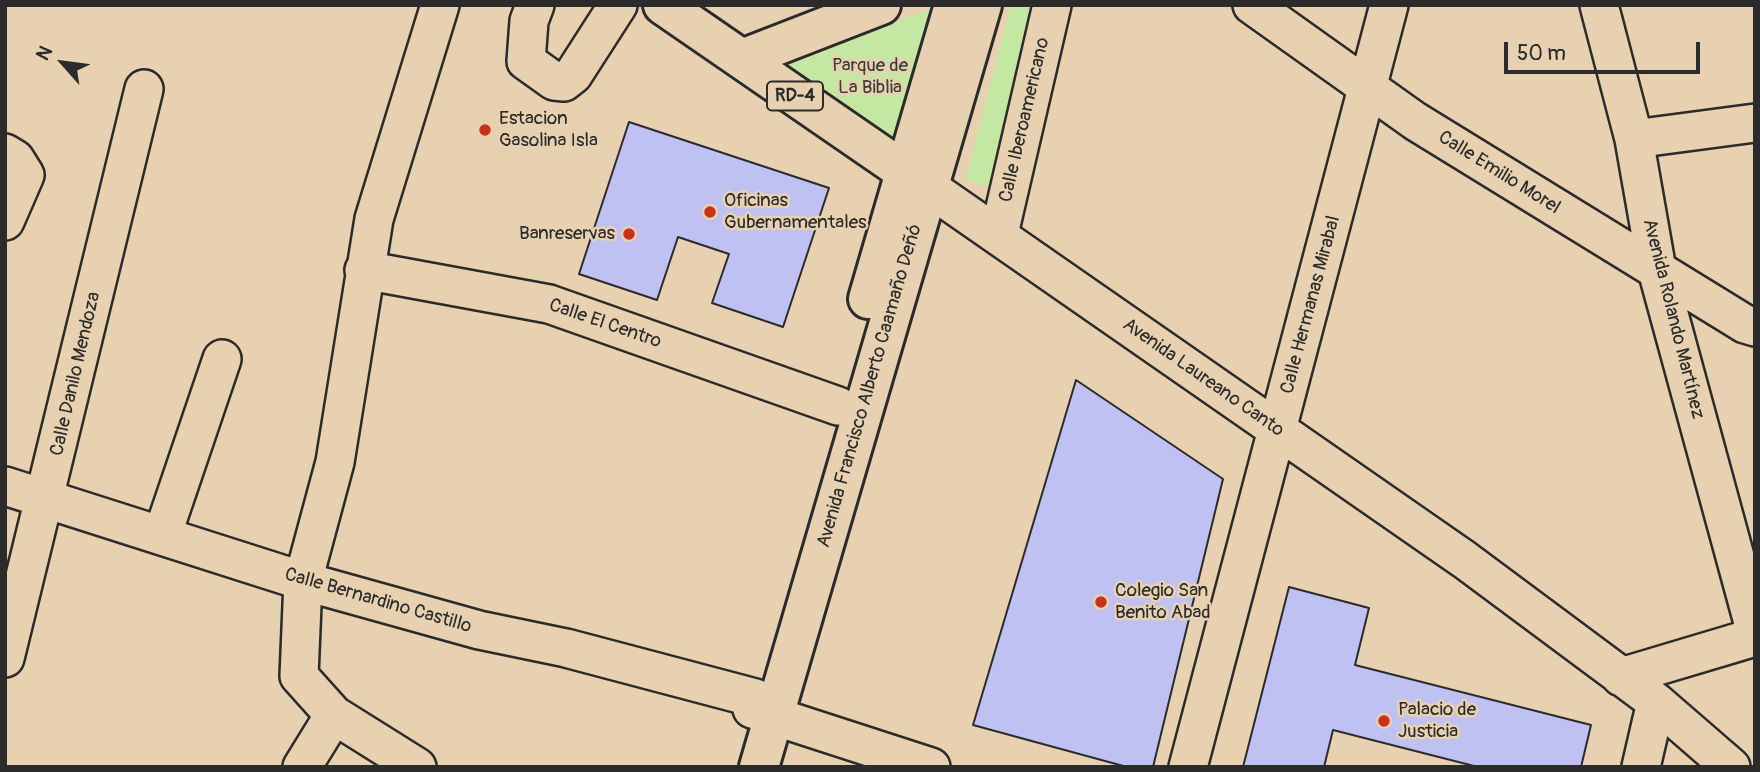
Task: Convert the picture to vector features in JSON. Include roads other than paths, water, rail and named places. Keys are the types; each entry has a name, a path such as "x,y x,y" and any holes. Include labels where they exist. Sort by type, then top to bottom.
{"main road":[{"name":"Avenida Laureano Canto","path":"663,5 915,180"},
{"path":"742,59 881,5"},
{"name":"Avenida Francisco Alberto Caamaño Deñó","path":"734,767 761,707 915,180 954,5"},
{"name":"Avenida Francisco Alberto Caamaño Deñó","path":"759,767 761,707 838,405 915,180 982,5"}],"street":[{"path":"416,767 334,715 299,676 303,581 335,462 374,219 440,5"},
{"path":"535,5 529,21 526,61 554,81 564,82 572,75 618,5"},
{"name":"Calle Iberoamericano","path":"999,234 1052,5"},
{"name":"Calle Emilio Morel","path":"1252,5 1415,121 1745,324 1755,327"},
{"name":"Calle Hermanas Mirabal","path":"1188,767 1389,5"},
{"name":"Avenida Rolando Martínez","path":"1599,5 1634,139 1657,270 1755,631"},
{"name":"Calle Danilo Mendoza","path":"5,658 144,89"},
{"path":"1634,139 1755,124"},
{"path":"5,221 24,183 14,160"},
{"name":"Avenida Laureano Canto","path":"915,180 999,234 1465,560 1656,702 1731,767"},
{"name":"Calle El Centro","path":"364,270 549,303 838,405"},
{"path":"162,536 222,359"},
{"name":"Calle Bernardino Castillo","path":"5,486 303,581 479,630 566,648 761,707 932,767"},
{"path":"1621,677 1755,637"},
{"path":"1641,767 1656,702"},
{"path":"302,767 334,715"}],"place":[{"name":"Estacion Gasolina Isla","path":"485,130"},
{"name":"Oficinas Gubernamentales","path":"710,212"},
{"name":"Banreservas","path":"629,234"},
{"name":"Colegio San Benito Abad","path":"1101,602"},
{"name":"Palacio de Justicia","path":"1384,721"}],"park label":[{"name":"Parque de La Biblia","path":"870,77"}]}
